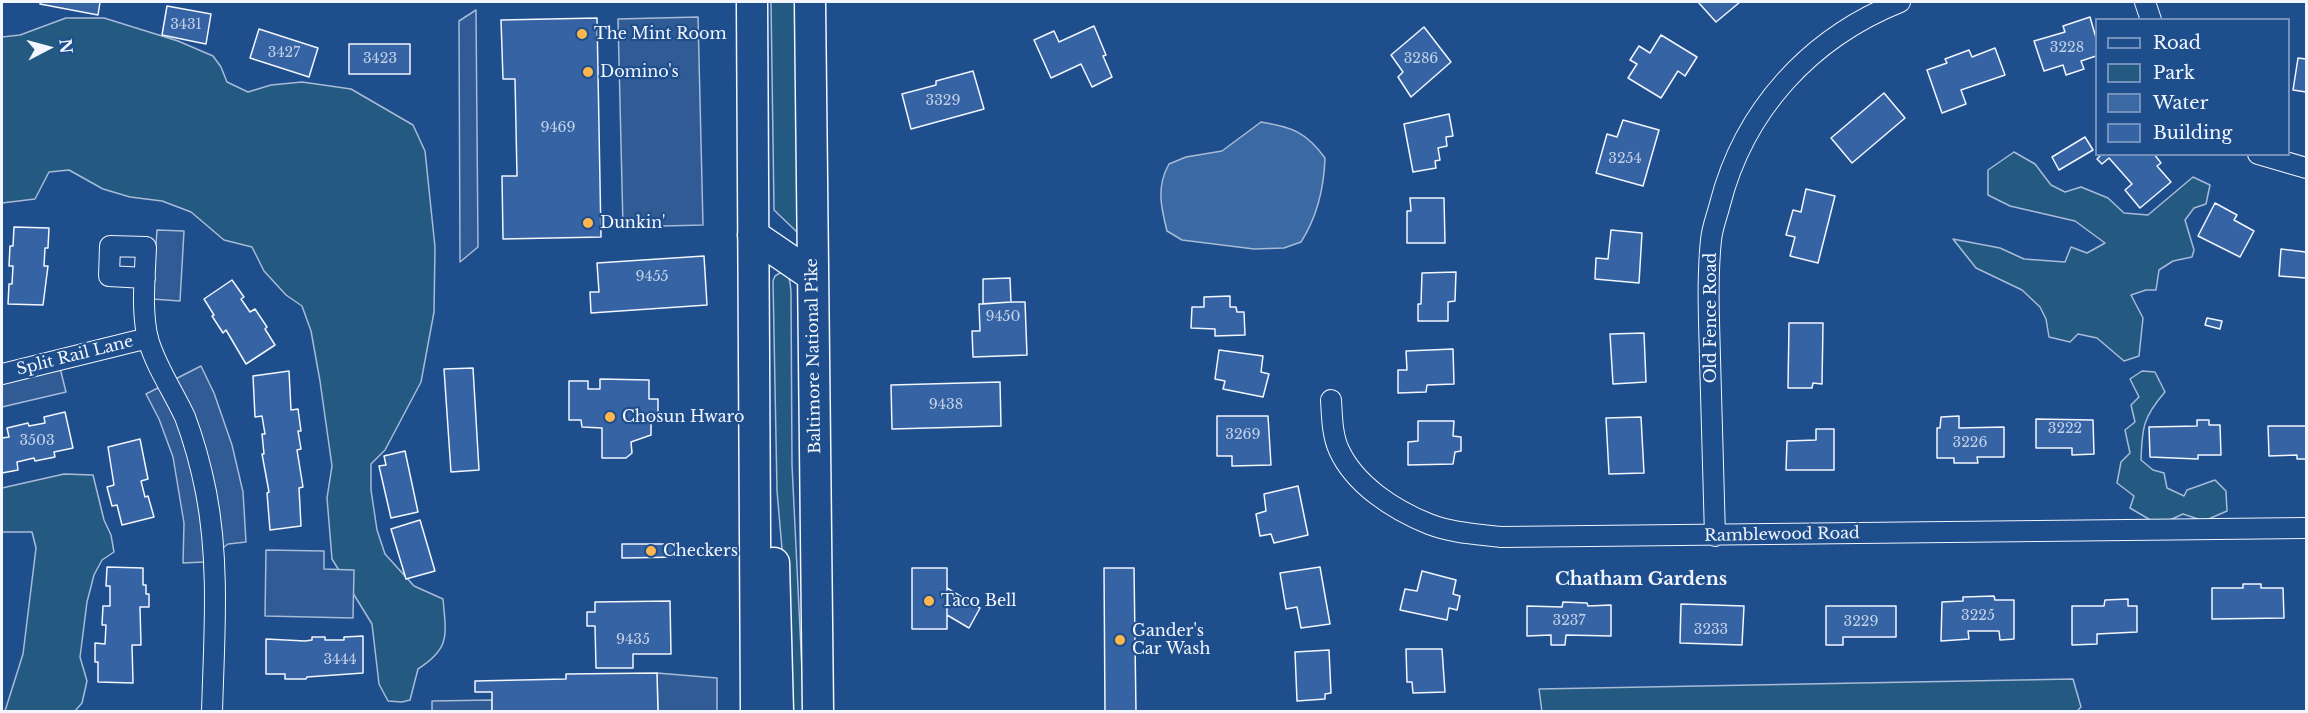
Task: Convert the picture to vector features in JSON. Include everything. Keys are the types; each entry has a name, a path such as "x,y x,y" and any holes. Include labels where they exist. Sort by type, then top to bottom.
{"main road":[{"path":"752,2 756,711"},
{"name":"Baltimore National Pike","path":"810,2 818,711"},
{"path":"753,235 813,276"},
{"path":"754,475 775,566 778,711"}],"street":[{"name":"Old Fence Road","path":"1715,536 1709,287 1711,238 1725,183 1743,141 1774,94 1803,62 1869,14 1900,2"},
{"path":"2145,2 2150,18"},
{"path":"2265,156 2307,168"},
{"path":"145,278 148,338 160,370 184,417 206,493 215,583 212,711"},
{"name":"Split Rail Lane","path":"2,374 148,338"},
{"name":"Ramblewood Road","path":"1331,400 1332,425 1338,448 1351,472 1374,493 1428,524 1455,531 1501,537 2307,528"}],"green space":[{"path":"771,2 797,2 798,233 774,210"},
{"path":"66,18 104,18 178,41 213,56 221,67 227,82 248,92 271,85 302,82 351,89 413,125 425,151 435,247 434,312 421,382 385,450 371,464 371,490 377,530 385,554 414,586 443,599 444,640 436,654 418,669 410,700 388,701 379,684 372,624 332,559 327,498 332,466 311,331 302,306 286,295 264,271 252,247 224,240 191,212 162,201 130,197 103,189 69,170 49,172 35,199 2,203 2,37 20,35"},
{"path":"2014,152 2035,164 2051,185 2065,192 2081,187 2108,198 2124,213 2148,215 2193,177 2210,185 2206,204 2194,208 2185,220 2194,250 2192,257 2173,261 2159,270 2156,290 2146,290 2131,295 2143,318 2139,356 2124,361 2097,338 2078,334 2070,342 2049,337 2046,319 2040,307 2022,290 1976,268 1953,239 2000,248 2024,259 2065,262 2071,247 2087,253 2105,243 2075,221 2010,206 1988,195 1988,170"},
{"path":"780,273 788,277 791,292 792,465 804,711 786,711 784,572 777,491 773,281"},
{"path":"2142,371 2155,372 2165,392 2145,423 2141,460 2153,470 2164,473 2167,488 2184,496 2187,490 2215,480 2226,491 2227,511 2204,521 2183,514 2159,525 2130,508 2134,496 2117,483 2121,462 2130,453 2125,430 2135,422 2131,405 2139,397 2130,379"},
{"path":"64,474 93,475 114,552 102,560 94,575 87,602 80,657 87,681 82,703 75,711 5,711 23,654 36,548 32,532 2,532 2,488"},
{"path":"2073,679 2081,707 2077,711 1542,712 1539,689"}],"shaded area":[{"path":"476,10 478,247 460,262 459,21"},
{"path":"698,17 703,225 623,227 618,19"},
{"path":"157,230 184,231 180,301 152,299"},
{"path":"58,360 66,392 2,407 2,374"},
{"path":"201,366 214,393 232,445 243,492 246,542 228,544 204,562 183,563 184,523 173,457 159,419 146,394"},
{"path":"266,550 324,551 324,569 354,570 353,618 265,616"},
{"path":"657,673 717,678 717,711 658,711"},
{"path":"492,700 492,711 432,712 432,701"}],"water":[{"path":"1261,122 1297,132 1311,142 1325,158 1319,201 1301,242 1284,248 1254,249 1182,240 1167,231 1161,189 1169,164 1186,157 1222,151"}],"building":[{"path":"40,2 100,2 98,15 40,4"},
{"path":"1698,2 1740,2 1716,22"},
{"path":"167,6 211,14 206,44 162,35"},
{"path":"2090,17 2095,34 2095,56 2081,61 2084,69 2066,75 2063,65 2044,71 2034,41 2065,32 2063,26"},
{"path":"597,18 601,237 503,239 502,176 517,176 515,79 503,79 501,20"},
{"path":"1094,26 1112,77 1092,87 1081,64 1051,78 1034,40 1054,31 1059,42"},
{"path":"1424,27 1451,62 1411,97 1398,77 1403,72 1391,55"},
{"path":"259,29 318,48 309,77 250,58"},
{"path":"1661,35 1697,57 1685,76 1678,71 1661,98 1628,78 1637,64 1630,60 1639,46 1650,53"},
{"path":"349,44 410,44 410,74 349,74"},
{"path":"1995,48 2005,75 1961,90 1966,104 1942,113 1927,70 1947,63 1945,59 1969,50 1972,57"},
{"path":"2298,58 2306,59 2306,92 2293,90"},
{"path":"973,71 984,109 911,129 902,94 936,85 936,81"},
{"path":"1884,93 1905,118 1852,163 1831,138"},
{"path":"1449,114 1453,136 1446,137 1447,146 1438,148 1440,160 1435,161 1436,168 1413,172 1404,124"},
{"path":"1623,120 1659,130 1643,186 1596,173 1607,134 1617,137"},
{"path":"2085,137 2093,150 2059,170 2052,157"},
{"path":"2100,156 2156,156 2161,163 2157,166 2171,182 2140,208 2125,190 2132,184 2109,158 2102,164 2097,159"},
{"path":"1806,189 1835,196 1818,263 1790,256 1795,237 1786,235 1793,210 1801,212"},
{"path":"1410,198 1444,198 1445,243 1407,243 1407,211 1411,211"},
{"path":"2215,203 2237,215 2234,220 2254,231 2240,257 2198,236"},
{"path":"14,227 49,228 48,248 45,248 44,266 48,266 43,305 8,304 13,266 9,266 10,246 13,246"},
{"path":"1611,230 1642,233 1639,283 1595,279 1596,258 1608,259"},
{"path":"2281,249 2306,252 2306,278 2279,276"},
{"path":"704,256 707,305 591,313 590,292 599,292 597,263"},
{"path":"1456,272 1455,301 1448,302 1448,321 1418,321 1422,273"},
{"path":"1010,278 1011,302 983,304 983,279"},
{"path":"232,280 244,297 241,299 250,312 255,309 267,327 265,329 275,345 246,364 226,330 223,333 212,316 214,315 204,299"},
{"path":"1230,296 1230,307 1236,307 1237,312 1244,312 1245,335 1215,336 1215,329 1191,328 1192,307 1204,307 1204,297"},
{"path":"1025,302 1027,355 973,357 972,331 980,331 979,304"},
{"path":"2207,318 2222,321 2220,329 2205,325"},
{"path":"1789,323 1823,323 1822,384 1813,383 1812,388 1788,388"},
{"path":"1644,333 1646,382 1613,384 1610,334"},
{"path":"1453,349 1454,384 1427,385 1426,392 1398,393 1398,370 1407,370 1406,351"},
{"path":"1219,350 1263,356 1261,372 1269,374 1263,397 1223,389 1225,381 1215,379"},
{"path":"473,368 479,470 451,472 444,369"},
{"path":"289,371 291,410 298,409 301,431 298,431 301,449 297,450 303,487 299,488 301,526 270,530 267,493 269,492 262,454 264,454 262,434 265,434 262,416 255,417 253,376"},
{"name":"Chosun Hwaro","path":"600,379 649,380 649,399 658,399 658,415 651,415 651,435 631,442 632,453 626,458 602,458 602,428 582,427 581,420 569,420 569,381 588,381 588,389 600,389"},
{"path":"1000,382 1001,426 892,429 891,385"},
{"path":"65,412 73,448 54,452 55,457 17,462 18,470 2,473 2,438 9,437 7,428 28,423 29,426 45,423 44,417"},
{"path":"1217,416 1268,416 1271,465 1232,466 1232,456 1217,456"},
{"path":"1959,416 1959,428 2004,427 2004,457 1977,457 1978,463 1954,463 1954,458 1937,458 1937,428 1940,428 1941,417"},
{"path":"1641,417 1644,473 1609,474 1606,418"},
{"path":"2036,419 2093,420 2094,454 2072,455 2072,448 2036,448"},
{"path":"2197,420 2209,420 2209,425 2220,425 2221,455 2198,455 2198,459 2150,457 2149,427 2197,426"},
{"path":"1418,421 1454,421 1453,436 1461,437 1461,451 1455,452 1453,464 1408,465 1408,442 1418,441"},
{"path":"2268,426 2306,426 2306,459 2297,459 2297,455 2269,456"},
{"path":"1816,429 1834,429 1834,470 1786,470 1787,441 1816,440"},
{"path":"140,439 148,479 141,481 154,517 122,525 117,505 112,506 107,487 114,485 108,447"},
{"path":"405,451 418,512 391,518 379,466 386,465 384,456"},
{"path":"1298,486 1308,535 1274,543 1271,534 1260,536 1256,514 1266,511 1264,494"},
{"path":"420,520 435,571 406,579 391,529"},
{"name":"Checkers","path":"622,544 680,544 680,557 622,558"},
{"path":"107,567 143,568 143,585 146,585 146,594 149,594 149,607 140,607 141,645 132,645 133,683 98,682 95,643 105,644 106,625 102,625 103,606 110,606 110,586 106,586"},
{"path":"1320,567 1330,624 1301,628 1297,607 1286,609 1280,573"},
{"name":"Taco Bell","path":"912,568 947,568 947,629 912,629"},
{"name":"Gander's Car Wash","path":"1104,568 1134,568 1136,712 1105,712"},
{"path":"1422,571 1456,580 1453,594 1460,596 1457,610 1449,608 1447,620 1400,610 1405,589 1417,591"},
{"path":"2243,584 2261,584 2261,588 2283,588 2284,618 2212,619 2212,588 2243,588"},
{"path":"947,588 980,608 969,628 947,615"},
{"path":"1994,596 1995,600 2014,600 2014,639 2000,640 1999,631 1968,631 1969,639 1941,641 1942,602 1963,601 1963,597"},
{"path":"2128,599 2128,606 2137,606 2137,632 2097,634 2097,644 2072,645 2072,606 2104,606 2105,600"},
{"path":"670,601 671,654 633,654 633,668 596,668 595,626 587,626 587,612 595,612 595,602"},
{"path":"1563,602 1587,603 1588,606 1611,605 1611,636 1566,635 1565,645 1551,645 1551,635 1527,636 1527,606 1562,607"},
{"path":"1681,604 1744,606 1742,645 1680,643"},
{"path":"1826,606 1896,606 1896,637 1843,637 1843,645 1826,645"},
{"path":"363,636 363,673 307,677 306,679 285,679 285,674 266,674 266,639 305,641 312,640 312,637 325,637 325,640 344,640 344,637"},
{"path":"1406,649 1442,649 1445,692 1413,693 1412,682 1407,682"},
{"path":"1329,650 1331,693 1325,694 1325,699 1297,701 1295,652"},
{"path":"657,673 658,712 492,712 492,692 475,692 475,681 566,679 566,674"}],"place":[{"name":"The Mint Room","path":"582,34"},
{"name":"Domino's","path":"588,72"},
{"name":"Dunkin'","path":"588,223"},
{"name":"Chosun Hwaro","path":"610,417"},
{"name":"Checkers","path":"651,551"},
{"name":"Taco Bell","path":"929,601"},
{"name":"Gander's Car Wash","path":"1120,640"}],"district":[{"name":"Chatham Gardens","path":"1641,580"}]}
